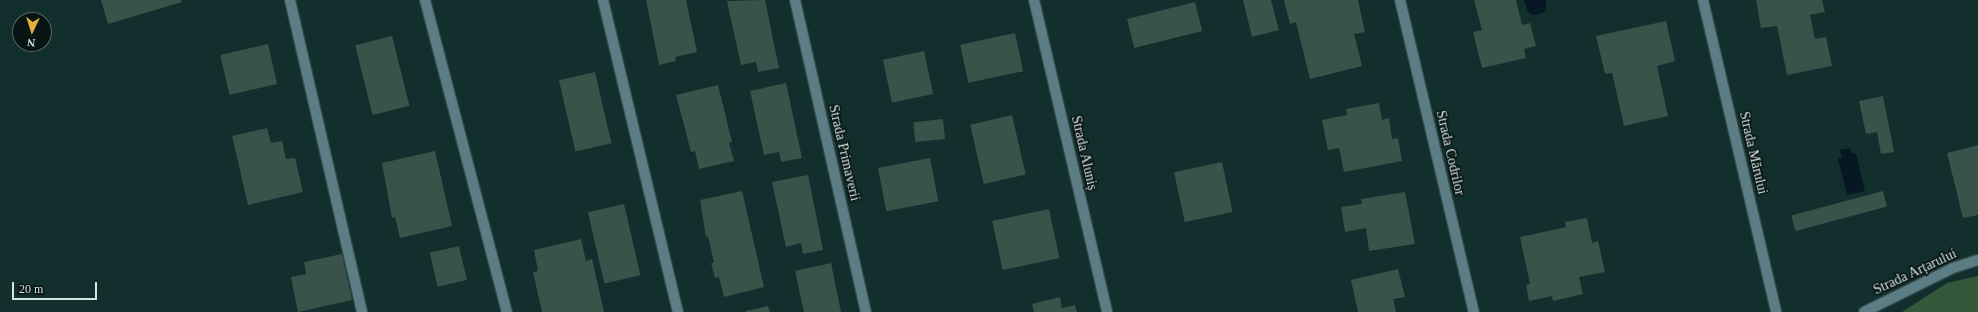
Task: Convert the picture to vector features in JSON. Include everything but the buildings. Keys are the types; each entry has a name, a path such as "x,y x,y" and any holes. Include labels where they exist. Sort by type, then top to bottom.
{"street":[{"path":"290,0 362,312"},
{"path":"425,0 506,312"},
{"path":"603,0 678,312"},
{"name":"Strada Primaverii","path":"795,0 866,312"},
{"name":"Strada Aluniș","path":"1034,0 1107,312"},
{"name":"Strada Codrilor","path":"1400,0 1474,312"},
{"name":"Strada Mărului","path":"1703,0 1776,312"},
{"name":"Strada Arțarului","path":"1864,312 1933,278 1978,260"}],"green space":[{"path":"1978,276 1978,312 1902,312 1947,283"}],"water":[{"path":"1524,0 1546,0 1546,9 1543,13 1533,15 1528,12"},
{"path":"1850,148 1852,154 1856,153 1865,191 1847,195 1838,159 1842,157 1840,150"}]}
